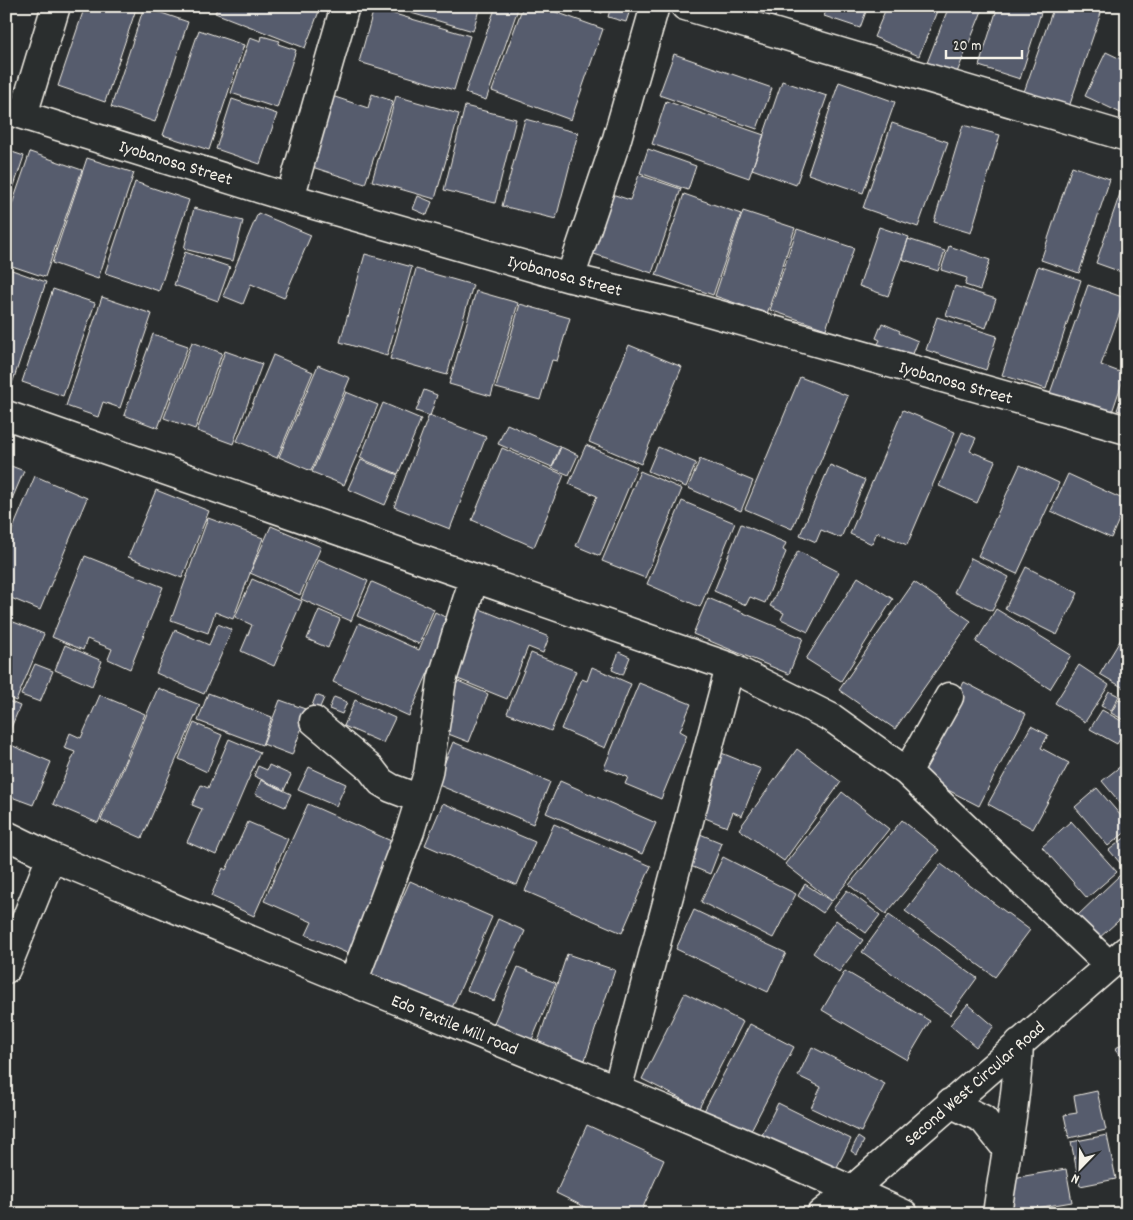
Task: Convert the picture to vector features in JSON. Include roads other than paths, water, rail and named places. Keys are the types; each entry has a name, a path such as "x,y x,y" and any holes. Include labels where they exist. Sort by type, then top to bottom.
{"street":[{"path":"15,112 56,6"},
{"path":"290,198 345,6"},
{"path":"570,278 616,142 655,6"},
{"path":"685,6 1127,137"},
{"name":"Iyobanosa Street","path":"15,112 290,198 570,278 688,306 1127,430"},
{"path":"6,415 730,667 832,718 907,772 1118,958"},
{"path":"353,982 428,773 442,680 474,578"},
{"path":"617,1090 730,667"},
{"path":"907,772 949,697"},
{"path":"314,720 371,769 381,782 390,788 420,799"},
{"name":"Edo Textile Mill road","path":"6,835 52,857 617,1090 904,1214"},
{"path":"6,969 52,857"},
{"name":"Second West Circular Road","path":"821,1214 852,1190 1118,958"},
{"path":"997,1214 1006,1148 1013,1115 1018,1074 1018,1044"},
{"path":"950,1103 983,1119 1006,1148"}]}
